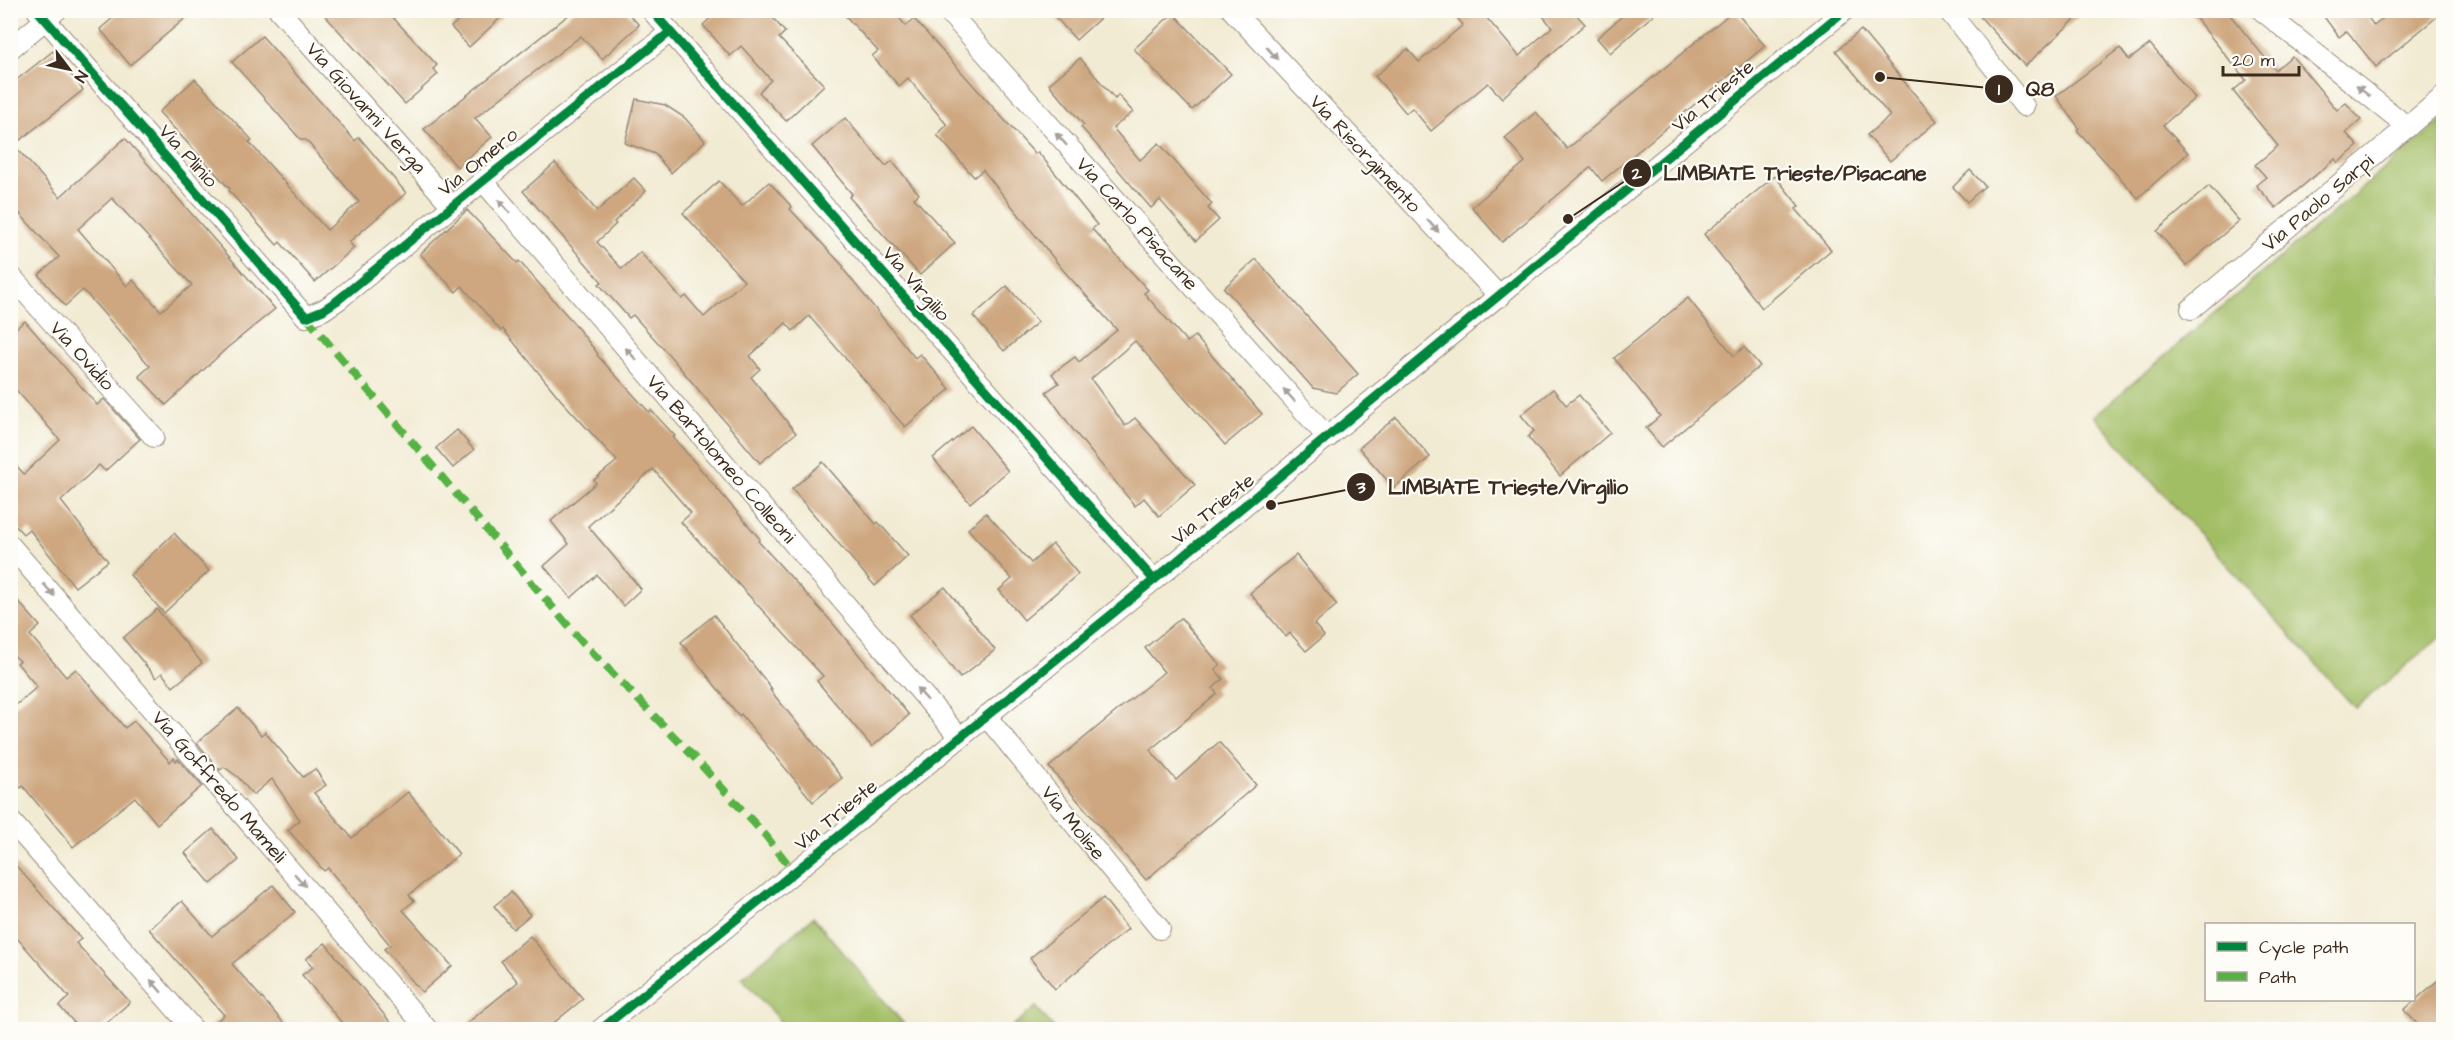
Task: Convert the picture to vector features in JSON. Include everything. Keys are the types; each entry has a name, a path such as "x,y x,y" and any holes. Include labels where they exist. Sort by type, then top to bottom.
{"street":[{"name":"Via Giovanni Verga","path":"279,10 452,206"},
{"name":"Via Virgilio","path":"651,10 1154,580"},
{"name":"Via Carlo Pisacane","path":"947,10 1328,438"},
{"name":"Via Risorgimento","path":"1232,10 1500,297"},
{"name":"Via Trieste","path":"600,1029 1328,438 1845,10"},
{"path":"1948,10 2024,106"},
{"path":"2261,10 2408,127"},
{"path":"10,49 46,14"},
{"name":"Via Plinio","path":"46,14 306,317"},
{"name":"Via Omero","path":"306,317 338,300 670,32"},
{"name":"Via Paolo Sarpi","path":"2191,309 2444,96"},
{"name":"Via Bartolomeo Colleoni","path":"483,181 960,738"},
{"name":"Via Ovidio","path":"10,275 154,437"},
{"name":"Via Goffredo Mameli","path":"10,546 428,1029"},
{"name":"Via Molise","path":"986,716 1160,929"},
{"path":"10,820 194,1029"}],"green space":[{"path":"2443,119 2443,635 2355,708 2094,416"},
{"path":"813,917 908,1029 787,1029 742,978"},
{"path":"1036,1007 1055,1029 1009,1029"}],"building":[{"path":"122,10 195,10 130,65 100,29"},
{"path":"320,10 386,10 437,65 433,69 438,74 405,104"},
{"path":"470,10 509,10 469,47 451,27"},
{"path":"575,10 625,10 639,25 602,59 581,36 475,118 492,137 457,167 424,129"},
{"path":"719,10 766,10 785,32 779,38 824,85 786,121 759,92 771,80 741,46 730,56 703,25"},
{"path":"840,10 892,10 906,26 914,19 1035,154 1038,152 1097,225 1092,229 1148,290 1144,293 1187,342 1195,336 1262,414 1225,445 1135,341 1091,379 1125,426 1135,418 1195,485 1159,516 1144,498 1135,506 1074,431 1046,392 1059,383 1052,374 1075,357 1079,362 1117,330 1063,270 983,170 974,177 937,135 947,125 908,78 899,86 872,56 878,51"},
{"path":"1049,10 1109,10 1076,40"},
{"path":"1451,10 1480,10 1519,56 1552,27 1538,10 1572,10 1585,24 1502,98 1488,83 1431,131 1412,108 1406,113 1375,76 1408,49 1419,62 1463,25"},
{"path":"1629,10 1659,10 1610,53 1597,38"},
{"path":"1734,10 1765,46 1602,181 1591,167 1502,242 1472,207 1525,162 1505,138 1536,112 1567,149"},
{"path":"1974,10 2085,10 2025,66"},
{"path":"2189,10 2226,10 2275,70 2292,56 2337,110 2346,103 2361,120 2346,133 2358,146 2338,163 2335,159 2276,208 2256,185 2266,177 2255,165 2278,146 2233,91 2246,80"},
{"path":"2319,10 2374,10 2367,16 2374,26 2393,10 2444,11 2376,67 2347,31 2339,37"},
{"path":"1173,13 1231,74 1192,110 1134,49"},
{"path":"1861,30 1937,121 1890,161 1867,135 1890,116 1836,51"},
{"path":"262,36 355,141 359,137 406,193 349,242 354,248 315,282 280,242 277,245 229,191 230,189 159,112 195,79 252,140 249,142 327,230 359,202 306,140 301,140 232,62"},
{"path":"2150,44 2195,98 2163,125 2188,153 2138,198 2077,130 2079,128 2056,96 2120,48 2129,60"},
{"path":"53,51 83,90 14,145 60,197 125,138 275,309 227,348 166,405 139,376 150,366 83,290 65,306 39,275 59,257 10,203 10,85","holes":["112,198 192,285 161,311 133,280 127,286 78,229"]},
{"path":"1080,58 1115,99 1118,95 1133,112 1113,128 1140,160 1159,143 1212,204 1208,208 1219,220 1196,241 1160,200 1151,208 1081,127 1084,125 1049,84"},
{"path":"636,99 665,105 685,118 705,141 671,173 655,154 625,143"},
{"path":"845,118 886,166 892,161 919,194 914,198 955,243 920,275 849,197 852,194 812,146"},
{"path":"555,163 597,211 634,178 646,191 597,242 622,269 640,252 682,299 686,296 704,317 744,281 683,213 719,181 742,206 769,182 792,207 790,209 844,267 843,269 915,358 920,354 950,389 905,427 809,316 793,331 786,323 750,356 760,369 751,377 796,433 760,463 670,356 633,315 629,318 599,284 602,282 523,191"},
{"path":"1970,170 1985,186 1967,202 1953,187"},
{"path":"1775,176 1799,206 1796,209 1831,250 1762,308 1704,234"},
{"path":"2209,186 2239,221 2186,266 2157,231"},
{"path":"467,210 517,263 519,261 572,321 597,355 649,412 651,410 675,436 673,437 760,539 758,541 830,620 909,715 872,747 817,681 823,676 681,522 691,513 653,469 588,526 641,589 623,606 597,575 571,598 544,566 569,544 551,521 596,483 594,480 617,461 561,400 503,329 501,331 462,286 456,292 420,254"},
{"path":"1256,259 1358,374 1336,393 1313,388 1224,288"},
{"path":"1007,286 1038,322 1004,351 973,316"},
{"path":"1688,298 1734,356 1744,347 1760,366 1662,447 1646,428 1660,416 1614,358"},
{"path":"25,321 97,405 104,399 140,439 105,471 99,465 61,501 108,561 75,587 29,529 23,534 10,520 10,459 24,474 60,440 10,383 10,333"},
{"path":"1553,389 1566,405 1579,395 1610,433 1560,476 1528,437 1534,431 1521,415"},
{"path":"1396,417 1430,457 1394,488 1359,448"},
{"path":"971,426 1008,471 970,503 933,458"},
{"path":"457,430 474,450 453,468 436,448"},
{"path":"823,462 876,524 878,522 908,556 875,586 792,489"},
{"path":"986,513 1031,563 1053,544 1078,574 1024,620 999,590 1012,579 968,529"},
{"path":"174,533 209,571 164,613 130,575"},
{"path":"1296,555 1337,605 1314,624 1324,636 1306,651 1290,633 1286,637 1250,593"},
{"path":"945,587 995,650 960,678 910,615"},
{"path":"10,592 40,626 30,635 66,677 76,669 125,728 134,721 170,762 174,758 176,761 178,759 202,786 157,824 135,797 73,847 23,786 21,788 10,776 10,710 37,687 17,663 20,661 10,652"},
{"path":"157,609 202,663 173,687 162,673 156,678 123,638"},
{"path":"714,615 772,689 770,690 842,778 813,802 741,714 739,716 681,642"},
{"path":"1181,618 1220,665 1215,669 1223,679 1213,688 1217,694 1150,750 1176,780 1219,742 1256,785 1146,880 1049,767 1164,672 1145,648"},
{"path":"238,708 261,735 265,732 303,777 315,769 326,785 314,793 352,838 408,792 459,854 409,895 414,901 403,910 452,966 422,992 384,949 390,945 328,868 324,871 288,830 300,820 272,779 253,795 238,777 224,767 220,770 197,743"},
{"path":"213,829 239,860 211,884 185,853"},
{"path":"10,859 81,939 76,943 130,1002 100,1029 80,1029 59,1006 69,997 10,930"},
{"path":"273,885 295,912 232,964 289,1029 207,1029 224,1015 149,929 182,901 212,936"},
{"path":"511,892 530,915 513,929 494,906"},
{"path":"1103,898 1128,929 1055,989 1030,958"},
{"path":"530,936 583,999 546,1029 460,1029 518,982 501,961"},
{"path":"325,943 396,1029 347,1029 302,975 313,967 306,959"},
{"path":"2444,975 2444,1029 2422,1029 2404,1010"}],"marked path":[{"path":"306,317 582,642 691,754 766,836 794,872"}],"cycle path":[{"path":"37,10 306,317 338,300 670,32"},
{"path":"651,10 1154,580"},
{"path":"600,1030 1154,580 1845,10"}],"place":[{"name":"Q8","path":"1880,77"},
{"name":"LIMBIATE Trieste/Pisacane","path":"1568,219"},
{"name":"LIMBIATE Trieste/Virgilio","path":"1271,505"}]}
